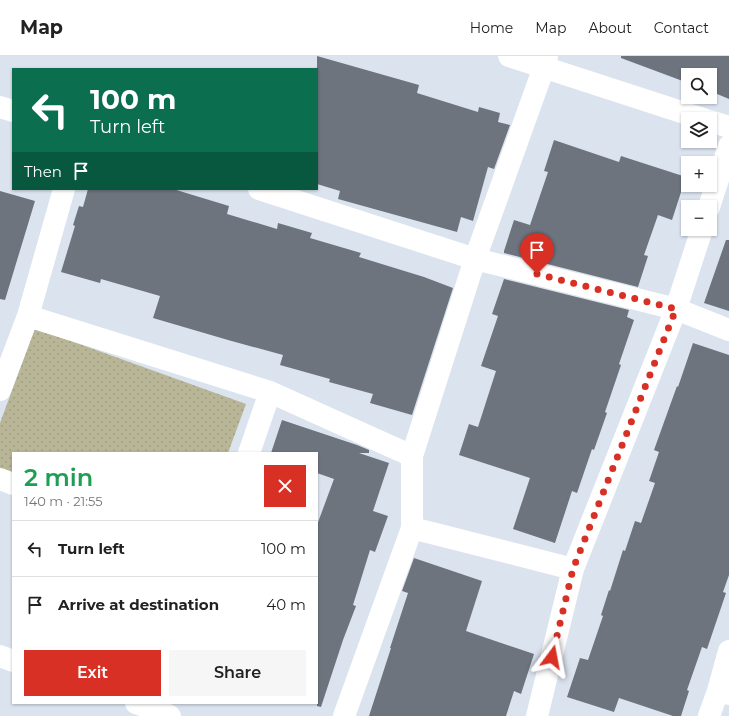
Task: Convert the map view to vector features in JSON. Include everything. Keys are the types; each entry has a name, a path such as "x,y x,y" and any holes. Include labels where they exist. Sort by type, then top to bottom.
{"street":[{"path":"509,56 545,62 684,112"},
{"path":"344,716 412,528 412,456 476,259 545,62"},
{"path":"0,107 12,111"},
{"path":"717,123 729,127"},
{"path":"711,200 729,146"},
{"path":"0,390 28,316 64,190"},
{"path":"262,190 476,259 676,309 729,330"},
{"path":"537,716 573,569 676,309 700,236"},
{"path":"28,316 270,392 412,456"},
{"path":"249,452 270,392"},
{"path":"0,479 12,484"},
{"path":"412,528 573,569"},
{"path":"709,716 724,692 729,651"},
{"path":"0,656 12,661"},
{"path":"140,704 164,710"}],"shaded area":[{"path":"35,328 246,404 228,452 12,452 12,473 0,469 0,423"}],"building":[{"path":"317,56 419,85 417,93 478,112 479,107 500,113 498,122 510,125 494,169 488,167 473,221 461,217 457,232 338,199 340,191 318,184"},
{"path":"621,56 729,56 729,99 717,94 717,68 681,68 681,80 621,58"},
{"path":"554,140 619,162 621,156 681,175 681,192 672,220 658,215 644,255 648,256 638,287 504,253 514,220 530,225 548,172 544,171"},
{"path":"88,190 176,190 229,206 227,214 277,229 278,223 312,233 310,238 361,253 359,257 424,277 453,288 412,415 370,403 373,394 329,382 330,379 280,365 283,355 153,318 160,296 101,279 100,283 61,272 75,226 73,225 79,206 83,207"},
{"path":"0,191 35,201 5,300 0,299"},
{"path":"726,240 729,240 729,311 704,303"},
{"path":"504,279 629,310 627,317 634,320 605,412 607,413 594,450 592,449 577,493 572,491 555,543 513,529 530,478 459,455 469,424 478,427 496,371 481,366 498,316 492,314"},
{"path":"693,343 729,355 729,575 723,592 726,593 707,649 702,647 687,690 689,691 681,716 673,716 619,698 614,712 567,697 580,658 588,660 603,616 601,615 609,590 610,591 623,550 625,551 635,521 641,523 655,483 649,481 659,452 654,450"},
{"path":"282,420 357,445 369,450 369,453 359,453 389,463 373,511 388,516 375,552 370,550 353,605 356,606 321,707 317,706 318,522 334,479 318,473 318,452 271,452"},
{"path":"414,558 482,581 466,631 534,654 521,694 514,691 506,716 369,716 408,593 402,591"}],"route":[{"path":"537,274 676,309 573,569 552,657"}]}
